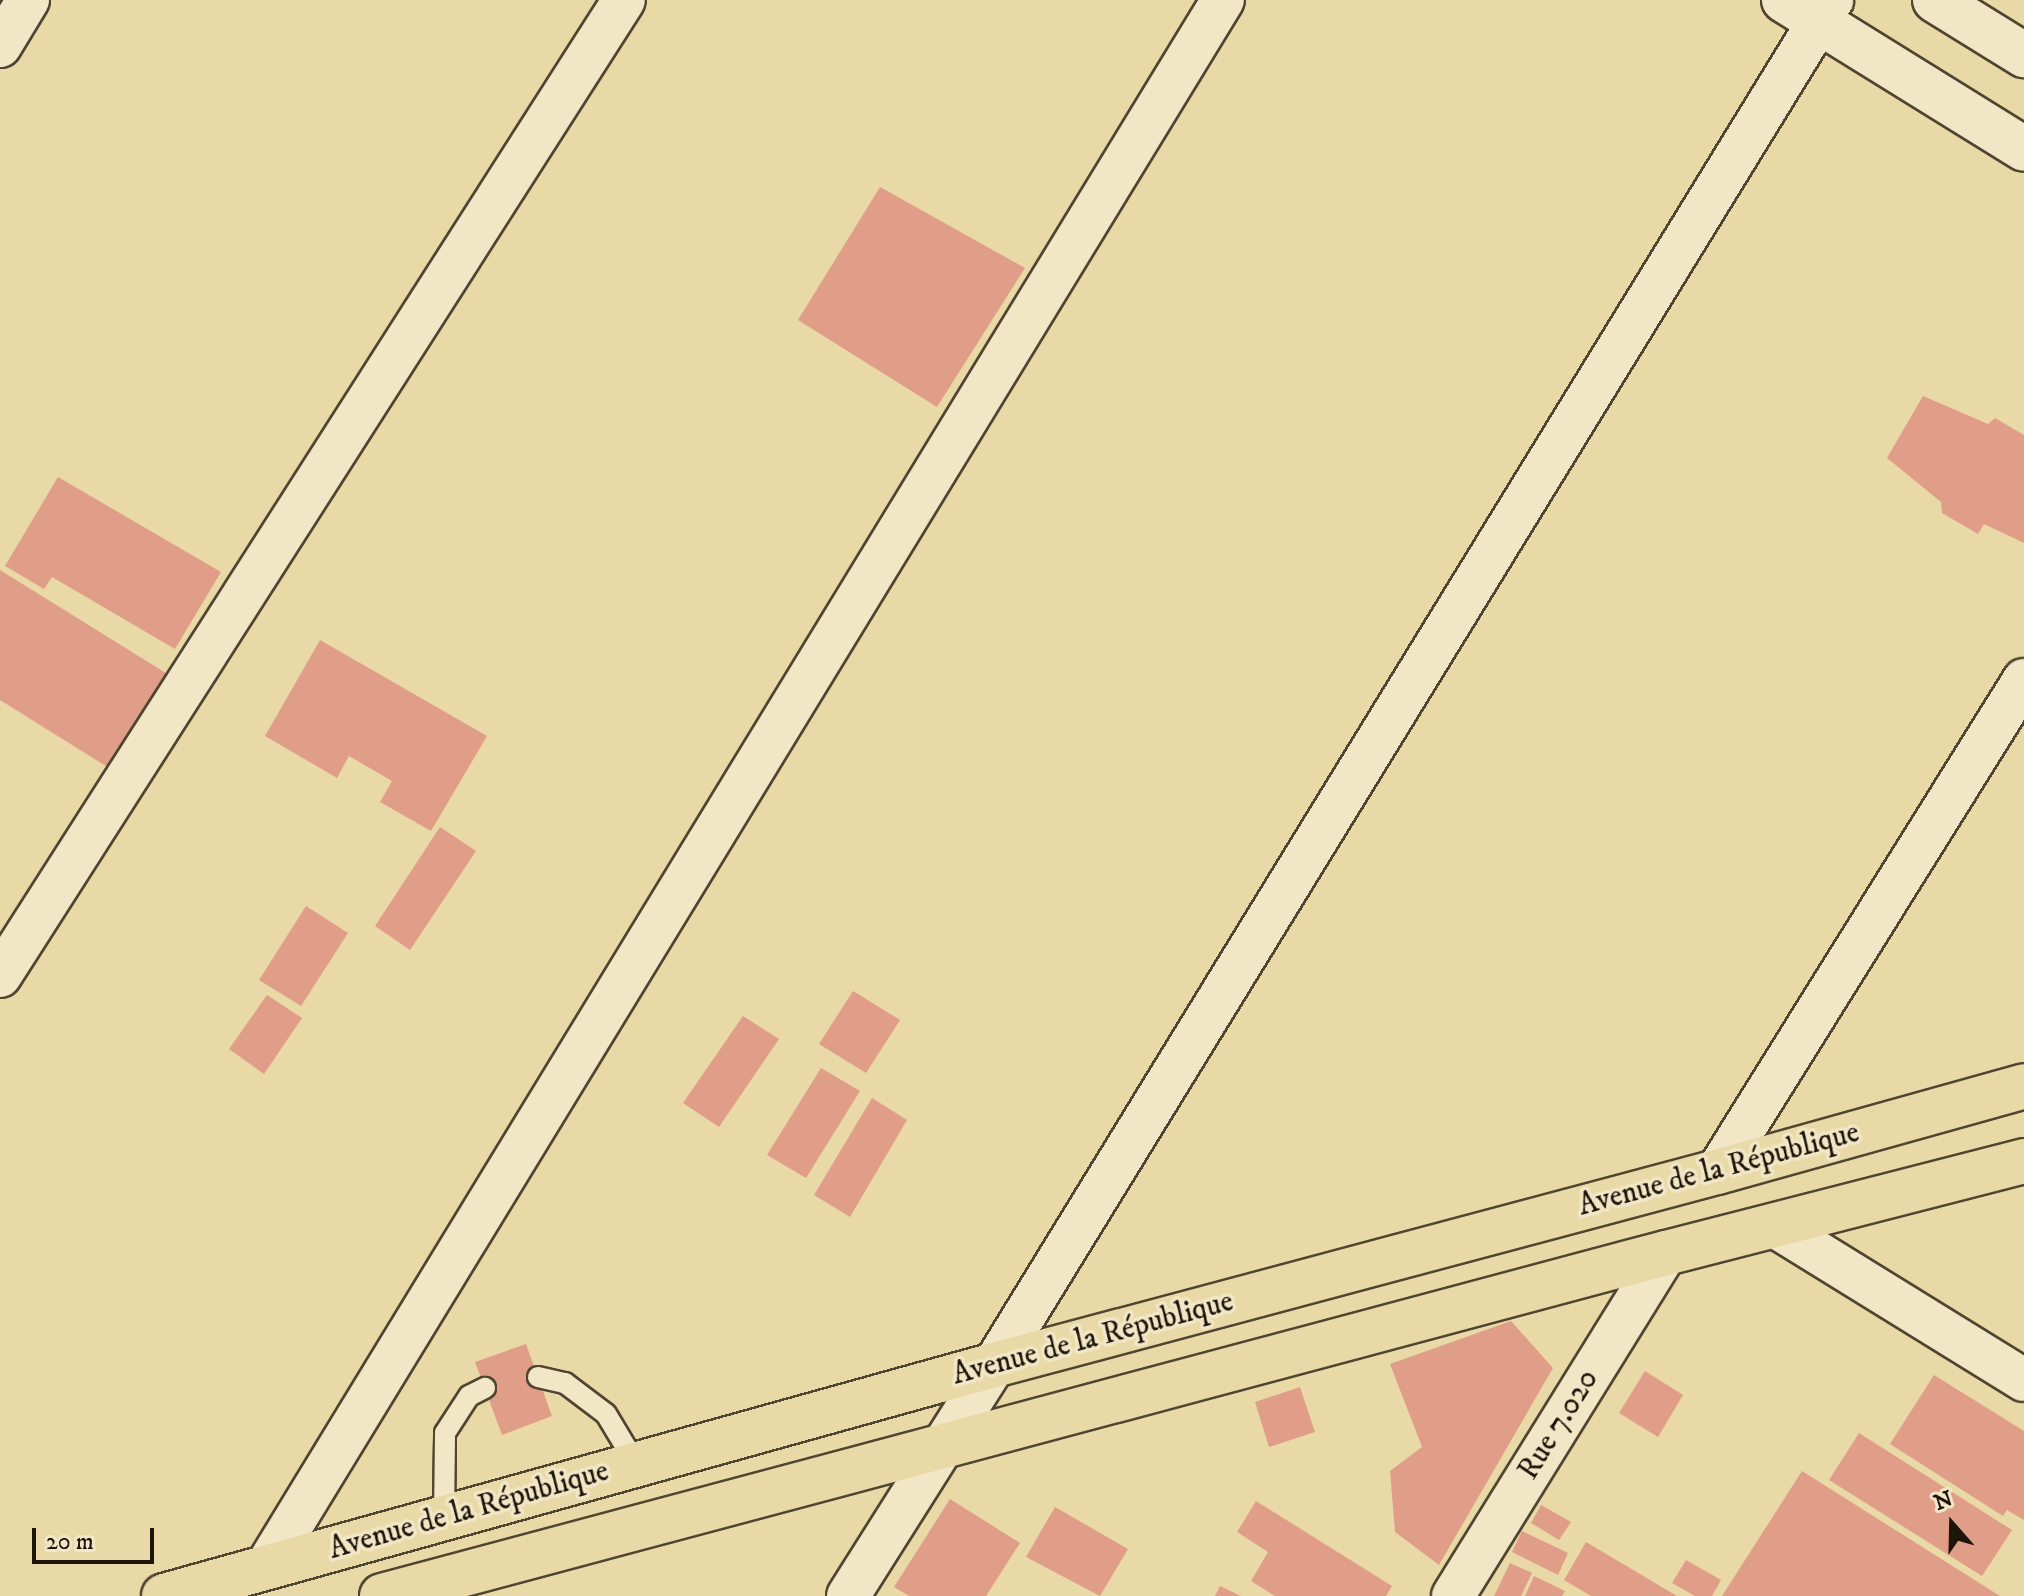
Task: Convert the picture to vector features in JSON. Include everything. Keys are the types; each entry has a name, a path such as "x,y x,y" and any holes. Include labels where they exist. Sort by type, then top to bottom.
{"main road":[{"path":"1942,3 2024,55"},
{"path":"1812,7 2024,149"},
{"name":"Avenue de la République","path":"164,1596 994,1365 1717,1172 2024,1086"},
{"name":"Avenue de la République","path":"382,1596 1666,1253 2024,1161"}],"street":[{"path":"0,46 28,0"},
{"path":"0,976 624,0"},
{"path":"266,1567 1223,0"},
{"path":"848,1596 994,1365 1812,7"},
{"path":"1717,1172 2024,680"},
{"path":"1776,1227 2024,1380"},
{"name":"Rue 7.020","path":"1453,1596 1666,1253"}],"lane":[{"path":"538,1377 565,1383 606,1414 636,1464"},
{"path":"444,1518 445,1433 469,1396 485,1388"}],"building":[{"path":"880,187 1025,268 937,407 798,320"},
{"path":"1923,396 1988,424 1995,418 2024,435 2024,543 1984,524 1978,534 1942,513 1941,502 1887,458"},
{"path":"58,477 221,572 175,649 52,577 44,589 5,566"},
{"path":"0,570 169,675 109,768 0,700"},
{"path":"320,640 487,736 431,831 380,802 392,781 349,756 337,778 265,736"},
{"path":"440,827 476,851 410,950 375,926"},
{"path":"306,906 348,933 301,1006 259,980"},
{"path":"853,991 900,1020 866,1073 819,1044"},
{"path":"267,995 302,1018 264,1074 229,1049"},
{"path":"743,1016 779,1039 719,1127 683,1103"},
{"path":"821,1068 860,1091 806,1178 767,1155"},
{"path":"872,1098 907,1120 850,1217 814,1195"},
{"path":"1511,1321 1553,1368 1439,1565 1395,1532 1390,1471 1422,1447 1390,1364"},
{"path":"526,1344 552,1416 502,1435 475,1362"},
{"path":"1645,1371 1683,1395 1658,1437 1619,1413"},
{"path":"1934,1375 2024,1431 2024,1520 2007,1510 2003,1516 1890,1444"},
{"path":"1300,1387 1315,1432 1269,1447 1255,1402"},
{"path":"1859,1433 2012,1530 1982,1576 1829,1480"},
{"path":"1802,1471 2000,1596 1722,1596"},
{"path":"950,1499 1020,1543 986,1596 909,1596 894,1587"},
{"path":"1256,1501 1392,1586 1386,1596 1275,1596 1251,1581 1268,1552 1237,1532"},
{"path":"1541,1505 1571,1522 1559,1540 1531,1523"},
{"path":"1055,1507 1128,1549 1100,1596 1026,1557"},
{"path":"1522,1531 1568,1553 1558,1575 1512,1552"},
{"path":"1586,1542 1677,1596 1591,1596 1564,1580"},
{"path":"1686,1560 1721,1580 1712,1596 1695,1596 1672,1583"},
{"path":"1510,1563 1532,1573 1521,1596 1494,1596"},
{"path":"1534,1576 1565,1591 1562,1596 1525,1596"},
{"path":"1220,1586 1241,1596 1215,1596"}]}
